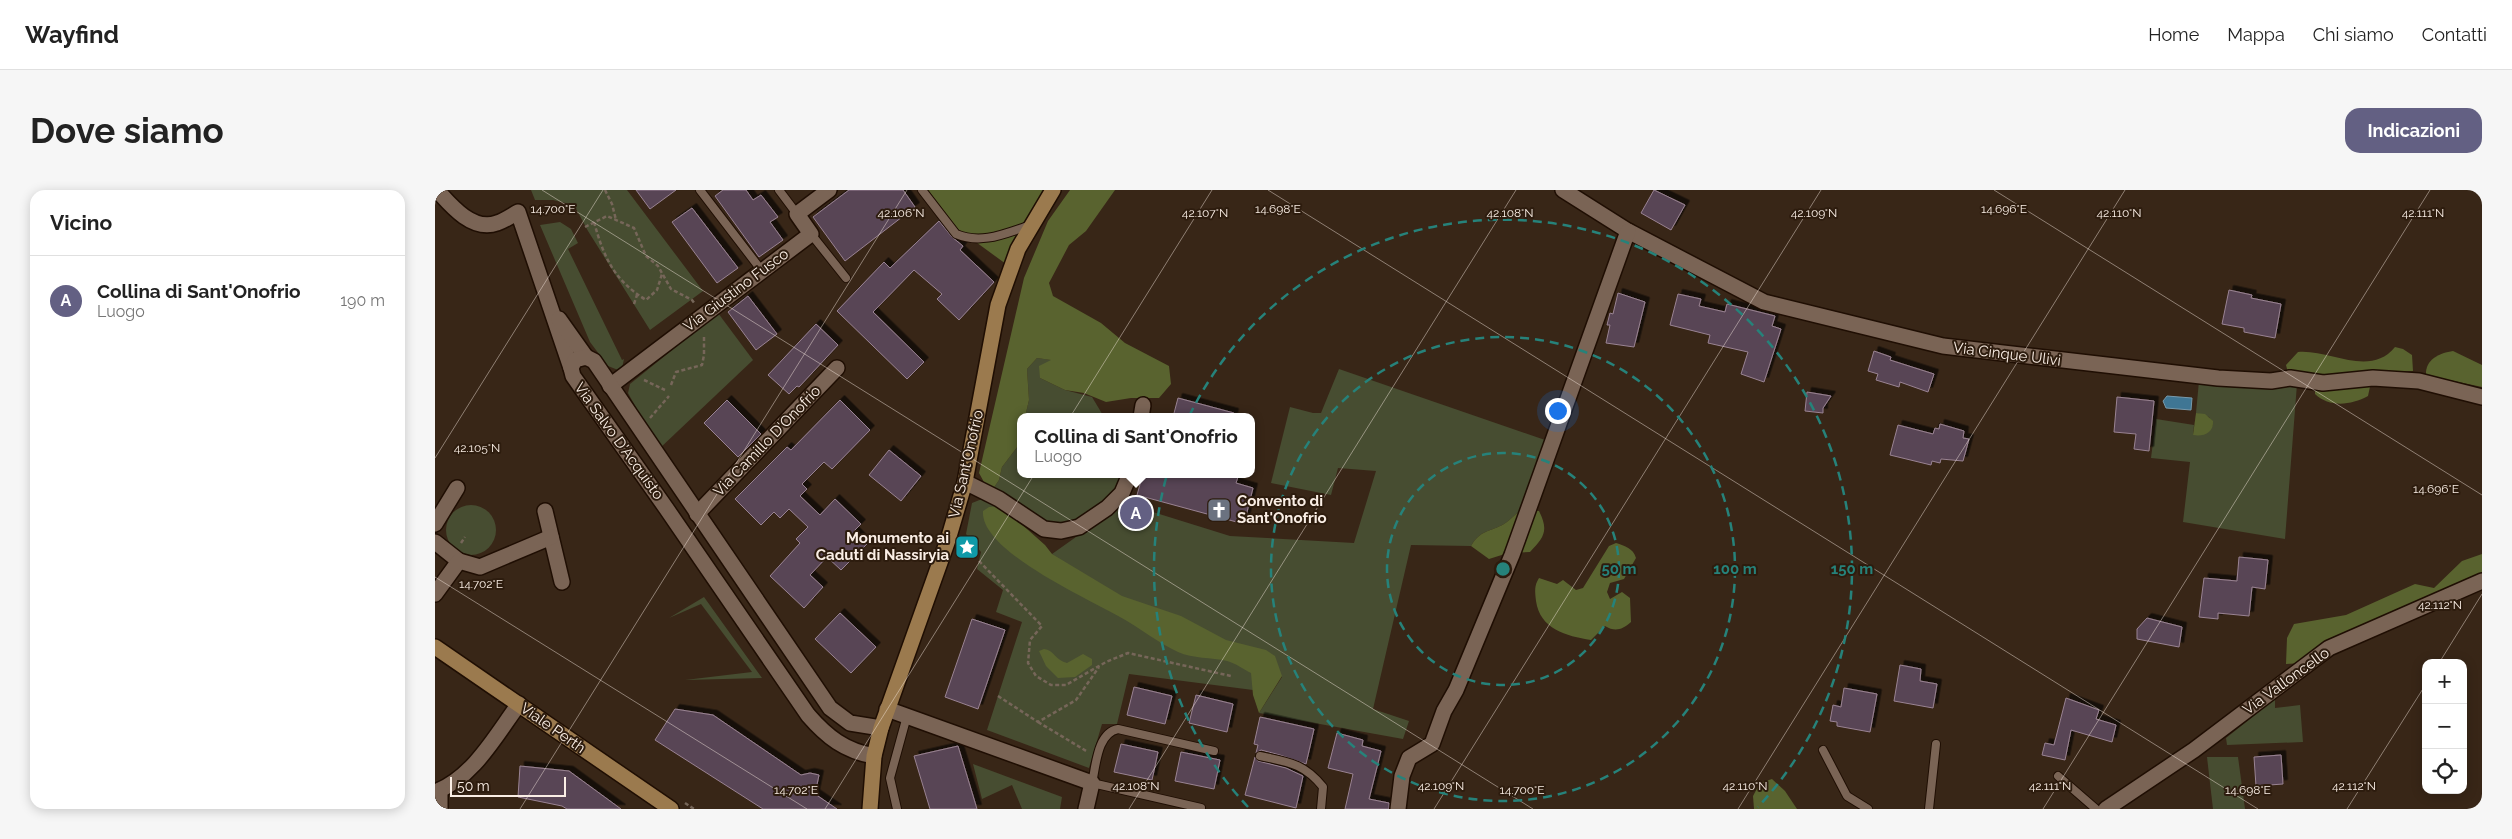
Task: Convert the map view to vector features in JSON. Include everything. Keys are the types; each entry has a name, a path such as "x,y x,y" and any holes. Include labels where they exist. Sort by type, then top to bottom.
{"street":[{"path":"437,190 459,213 474,222 495,224 518,212 571,368"},
{"path":"811,234 797,214 829,190"},
{"name":"Via Sant'Onofrio","path":"872,806 874,756 881,728 949,540 965,482 998,305 1018,249 1053,190"},
{"name":"Via Cinque Ulivi","path":"1563,190 1628,231 1764,302 1943,346 2217,378 2271,381 2291,378 2323,383 2373,378 2419,381 2482,397"},
{"path":"1398,809 1402,776 1409,758 1432,744 1444,711 1456,690 1512,555 1628,231"},
{"name":"Via Giustino Fusco","path":"611,386 811,234"},
{"path":"548,303 586,357"},
{"name":"Via Salvo D'Acquisto","path":"874,756 846,748 819,728 574,379 571,368 575,360 586,357 594,362 830,708 850,723 881,728"},
{"name":"Via Camillo D'Onofrio","path":"697,514 837,368"},
{"path":"965,482 999,499 1043,529 1061,531 1079,527 1107,508 1122,493 1128,478"},
{"path":"435,524 457,488"},
{"path":"545,511 562,582"},
{"path":"435,542 459,561 480,567 551,537"},
{"path":"435,594 459,561"},
{"path":"721,587 739,575"},
{"name":"Via Valloncello","path":"2107,809 2182,758 2329,648 2482,581"},
{"name":"Viale Perth","path":"435,647 671,809"},
{"path":"440,809 437,791 477,761 519,704"},
{"path":"887,709 1092,783 1086,809"}],"lane":[{"path":"700,190 762,271"},
{"path":"779,190 797,214"},
{"path":"922,190 956,234 962,236 991,238 1031,225"},
{"path":"811,234 846,278"},
{"path":"897,809 890,778 907,716"},
{"path":"1201,808 1092,783 1103,741 1106,734 1111,731 1118,730 1214,751"},
{"path":"1929,809 1936,744"},
{"path":"1823,750 1847,796 1868,809"},
{"path":"1260,756 1300,765 1313,774 1323,787 1321,809"},
{"path":"2058,776 2096,809"}],"path":[{"path":"605,190 612,204 615,220"},
{"path":"585,227 607,216 634,228 646,256 658,266 671,289 692,300 701,318 705,339 702,365 676,372 671,385"},
{"path":"594,222 601,245 615,274 637,295 646,300 657,290 663,273"},
{"path":"634,304 637,295"},
{"path":"634,368 641,378 665,390"},
{"path":"648,421 669,396"},
{"path":"979,561 1042,626 1030,640 1028,662 1036,676 1051,685 1066,686 1099,666 1128,653 1231,676"},
{"path":"1038,722 1076,700 1099,666"},
{"path":"998,696 1093,756"}],"green space":[{"path":"531,190 627,190 703,291 650,330 588,231 574,205 553,200 535,200"},
{"path":"928,190 1047,190 1006,264 958,229"},
{"path":"1070,190 1115,190 1086,231 1069,245 1049,283 1053,296 1101,323 1125,343 1169,366 1171,384 1159,398 1131,398 1106,402 1084,393 1065,390 1040,378 1039,366 1051,360 1037,358 1027,369 1029,400 1026,413 1017,413 1017,447 1002,467 999,480 993,489 985,484 979,473 1024,278 1048,221"},
{"path":"560,222 571,229 578,243 568,249 622,360 624,359 622,368 618,370 608,366 590,342 540,225"},
{"path":"718,313 753,360 659,449 628,393 630,384"},
{"path":"2395,347 2403,349 2412,355 2413,371 2349,374 2327,380 2288,373 2286,365 2298,352 2310,352 2361,361 2374,360 2385,356"},
{"path":"2453,351 2482,365 2482,387 2426,375 2426,369 2434,358 2443,353"},
{"path":"1037,358 1052,360 1040,378 1065,390 1092,397 1102,413 1026,413 1029,400 1027,369"},
{"path":"1339,369 1548,441 1524,509 1507,522 1482,534 1471,546 1411,545 1373,709 1409,721 1403,739 1259,713 1282,677 1260,652 1253,690 1129,674 1117,724 1102,724 1089,768 987,730 1022,622 996,612 1003,590 977,569 981,552 966,534 972,503 982,499 995,503 1013,531 1062,560 1052,554 1124,503 1230,536 1354,543 1376,471 1338,468 1331,495 1271,483 1290,407 1313,413 1321,413"},
{"path":"2199,381 2297,384 2285,539 2183,522 2190,462 2151,458 2156,419 2194,425 2193,435 2213,425 2209,417 2196,413"},
{"path":"2371,382 2368,396 2348,403 2334,403 2315,394 2315,387"},
{"path":"2196,413 2205,414 2213,421 2212,429 2207,433 2193,435"},
{"path":"1017,447 1017,478 1121,478 1121,483 1102,513 1071,529 1032,517 993,489 999,480 1002,467"},
{"path":"466,505 476,505 489,512 496,525 496,535 489,548 476,555 466,555 457,551 450,544 446,535 446,525 450,516 457,509"},
{"path":"1001,506 1045,545 1052,554 1122,596 1181,616 1226,640 1266,650 1275,656 1282,676 1259,713 1253,695 1251,673 1227,661 1190,656 1178,652 1120,617 1062,586 1017,557 999,542 987,526 983,511 989,507"},
{"path":"1524,509 1539,511 1544,524 1542,538 1530,552 1508,553 1489,559 1471,546 1482,534 1504,524"},
{"path":"1616,543 1631,550 1636,558 1624,579 1610,583 1607,592 1610,599 1622,592 1630,598 1631,622 1625,627 1618,629 1605,626 1591,640 1572,636 1549,625 1538,611 1535,589 1539,578 1557,584 1563,580 1576,590 1583,588 1609,546"},
{"path":"2482,554 2482,578 2302,663 2286,664 2287,638 2294,624 2346,615 2415,584 2434,588 2462,561"},
{"path":"704,597 762,678 685,680 752,672 701,604 669,618"},
{"path":"1044,649 1067,663 1083,654 1092,659 1092,665 1075,677 1058,678 1046,666 1039,651"},
{"path":"2275,699 2275,708 2300,705 2303,742 2227,745 2226,738"},
{"path":"2207,757 2238,757 2245,809 2213,809"},
{"path":"973,764 1062,797 1060,809 1022,809 1012,785 982,799"},
{"path":"1772,779 1785,791 1797,809 1754,809 1753,796 1760,783"}],"water":[{"path":"2167,396 2192,398 2191,410 2166,408 2163,401"}],"building":[{"path":"636,190 676,190 650,209"},
{"path":"723,190 746,190 753,200 761,195 778,217 770,222 783,240 759,257 715,196"},
{"path":"849,190 903,190 915,207 845,261 813,217"},
{"path":"1654,190 1685,205 1671,230 1641,213"},
{"path":"692,208 738,268 717,283 672,222"},
{"path":"939,221 952,237 963,246 960,250 994,282 959,320 937,299 942,294 914,270 873,312 924,362 907,379 837,311 884,262 890,268"},
{"path":"2229,290 2252,295 2251,298 2281,304 2275,338 2244,332 2244,328 2222,324"},
{"path":"1618,293 1645,302 1634,347 1606,343 1610,325 1607,325 1610,313 1613,314"},
{"path":"1678,294 1701,299 1699,306 1725,312 1727,304 1775,316 1772,326 1781,329 1764,382 1741,374 1748,352 1708,343 1710,335 1670,325"},
{"path":"748,296 777,334 756,350 728,312"},
{"path":"816,324 838,345 799,387 797,386 789,394 768,375"},
{"path":"1874,351 1891,357 1890,360 1934,374 1928,392 1900,382 1899,387 1876,380 1878,374 1868,371"},
{"path":"1807,392 1831,396 1823,408 1823,413 1805,411"},
{"path":"2117,397 2154,401 2149,451 2134,449 2136,434 2114,432"},
{"path":"1178,398 1234,413 1174,413"},
{"path":"727,400 761,434 738,457 704,423"},
{"path":"840,400 870,430 832,469 824,462 802,484 807,489 800,496 820,515 835,499 861,524 854,531 867,544 841,570 827,557 810,575 823,587 804,608 770,576 800,543 796,539 808,527 789,509 780,518 774,512 761,525 735,499 787,447 791,450"},
{"path":"1940,424 1964,431 1963,438 1969,439 1963,461 1941,459 1940,463 1932,461 1931,465 1890,455 1898,425 1933,434 1935,428 1939,429"},
{"path":"889,450 921,476 901,501 869,475"},
{"name":"Convento di Sant'Onofrio","path":"1142,478 1238,478 1236,483 1253,488 1244,524 1137,495"},
{"path":"2239,557 2268,560 2265,589 2252,587 2249,616 2218,613 2218,619 2199,617 2204,578 2237,581"},
{"path":"840,613 876,647 851,673 815,639"},
{"path":"2147,618 2182,627 2179,647 2137,639 2137,629"},
{"path":"972,619 1005,630 978,709 945,697"},
{"path":"1900,665 1921,669 1920,681 1937,684 1933,708 1894,701"},
{"path":"1134,687 1172,696 1165,724 1127,715"},
{"path":"1844,688 1877,694 1870,732 1837,726 1837,722 1830,721 1833,705 1841,707"},
{"path":"1196,695 1233,704 1227,732 1189,723"},
{"path":"2066,698 2099,710 2096,719 2116,725 2112,742 2071,730 2065,760 2042,755 2045,743 2054,745"},
{"path":"675,709 713,715 801,775 810,773 819,775 815,794 837,809 763,809 655,740"},
{"path":"1260,717 1314,729 1306,764 1261,750 1256,753 1258,745 1254,744"},
{"path":"1337,733 1363,740 1362,746 1381,751 1369,799 1389,803 1389,809 1345,809 1353,774 1328,768"},
{"path":"1121,744 1158,752 1152,780 1114,772"},
{"path":"958,746 977,809 930,809 914,756"},
{"path":"1181,752 1220,760 1214,789 1175,781"},
{"path":"2281,755 2283,784 2256,786 2254,757"},
{"path":"1255,757 1258,761 1286,768 1303,776 1296,808 1245,795"},
{"path":"520,766 569,771 621,809 567,809 562,806 518,797"}],"place":[{"name":"Convento di Sant'Onofrio","path":"1219,510"},
{"name":"Collina di Sant'Onofrio","path":"1136,513"},
{"name":"Monumento ai Caduti di Nassiryia","path":"967,547"}]}
